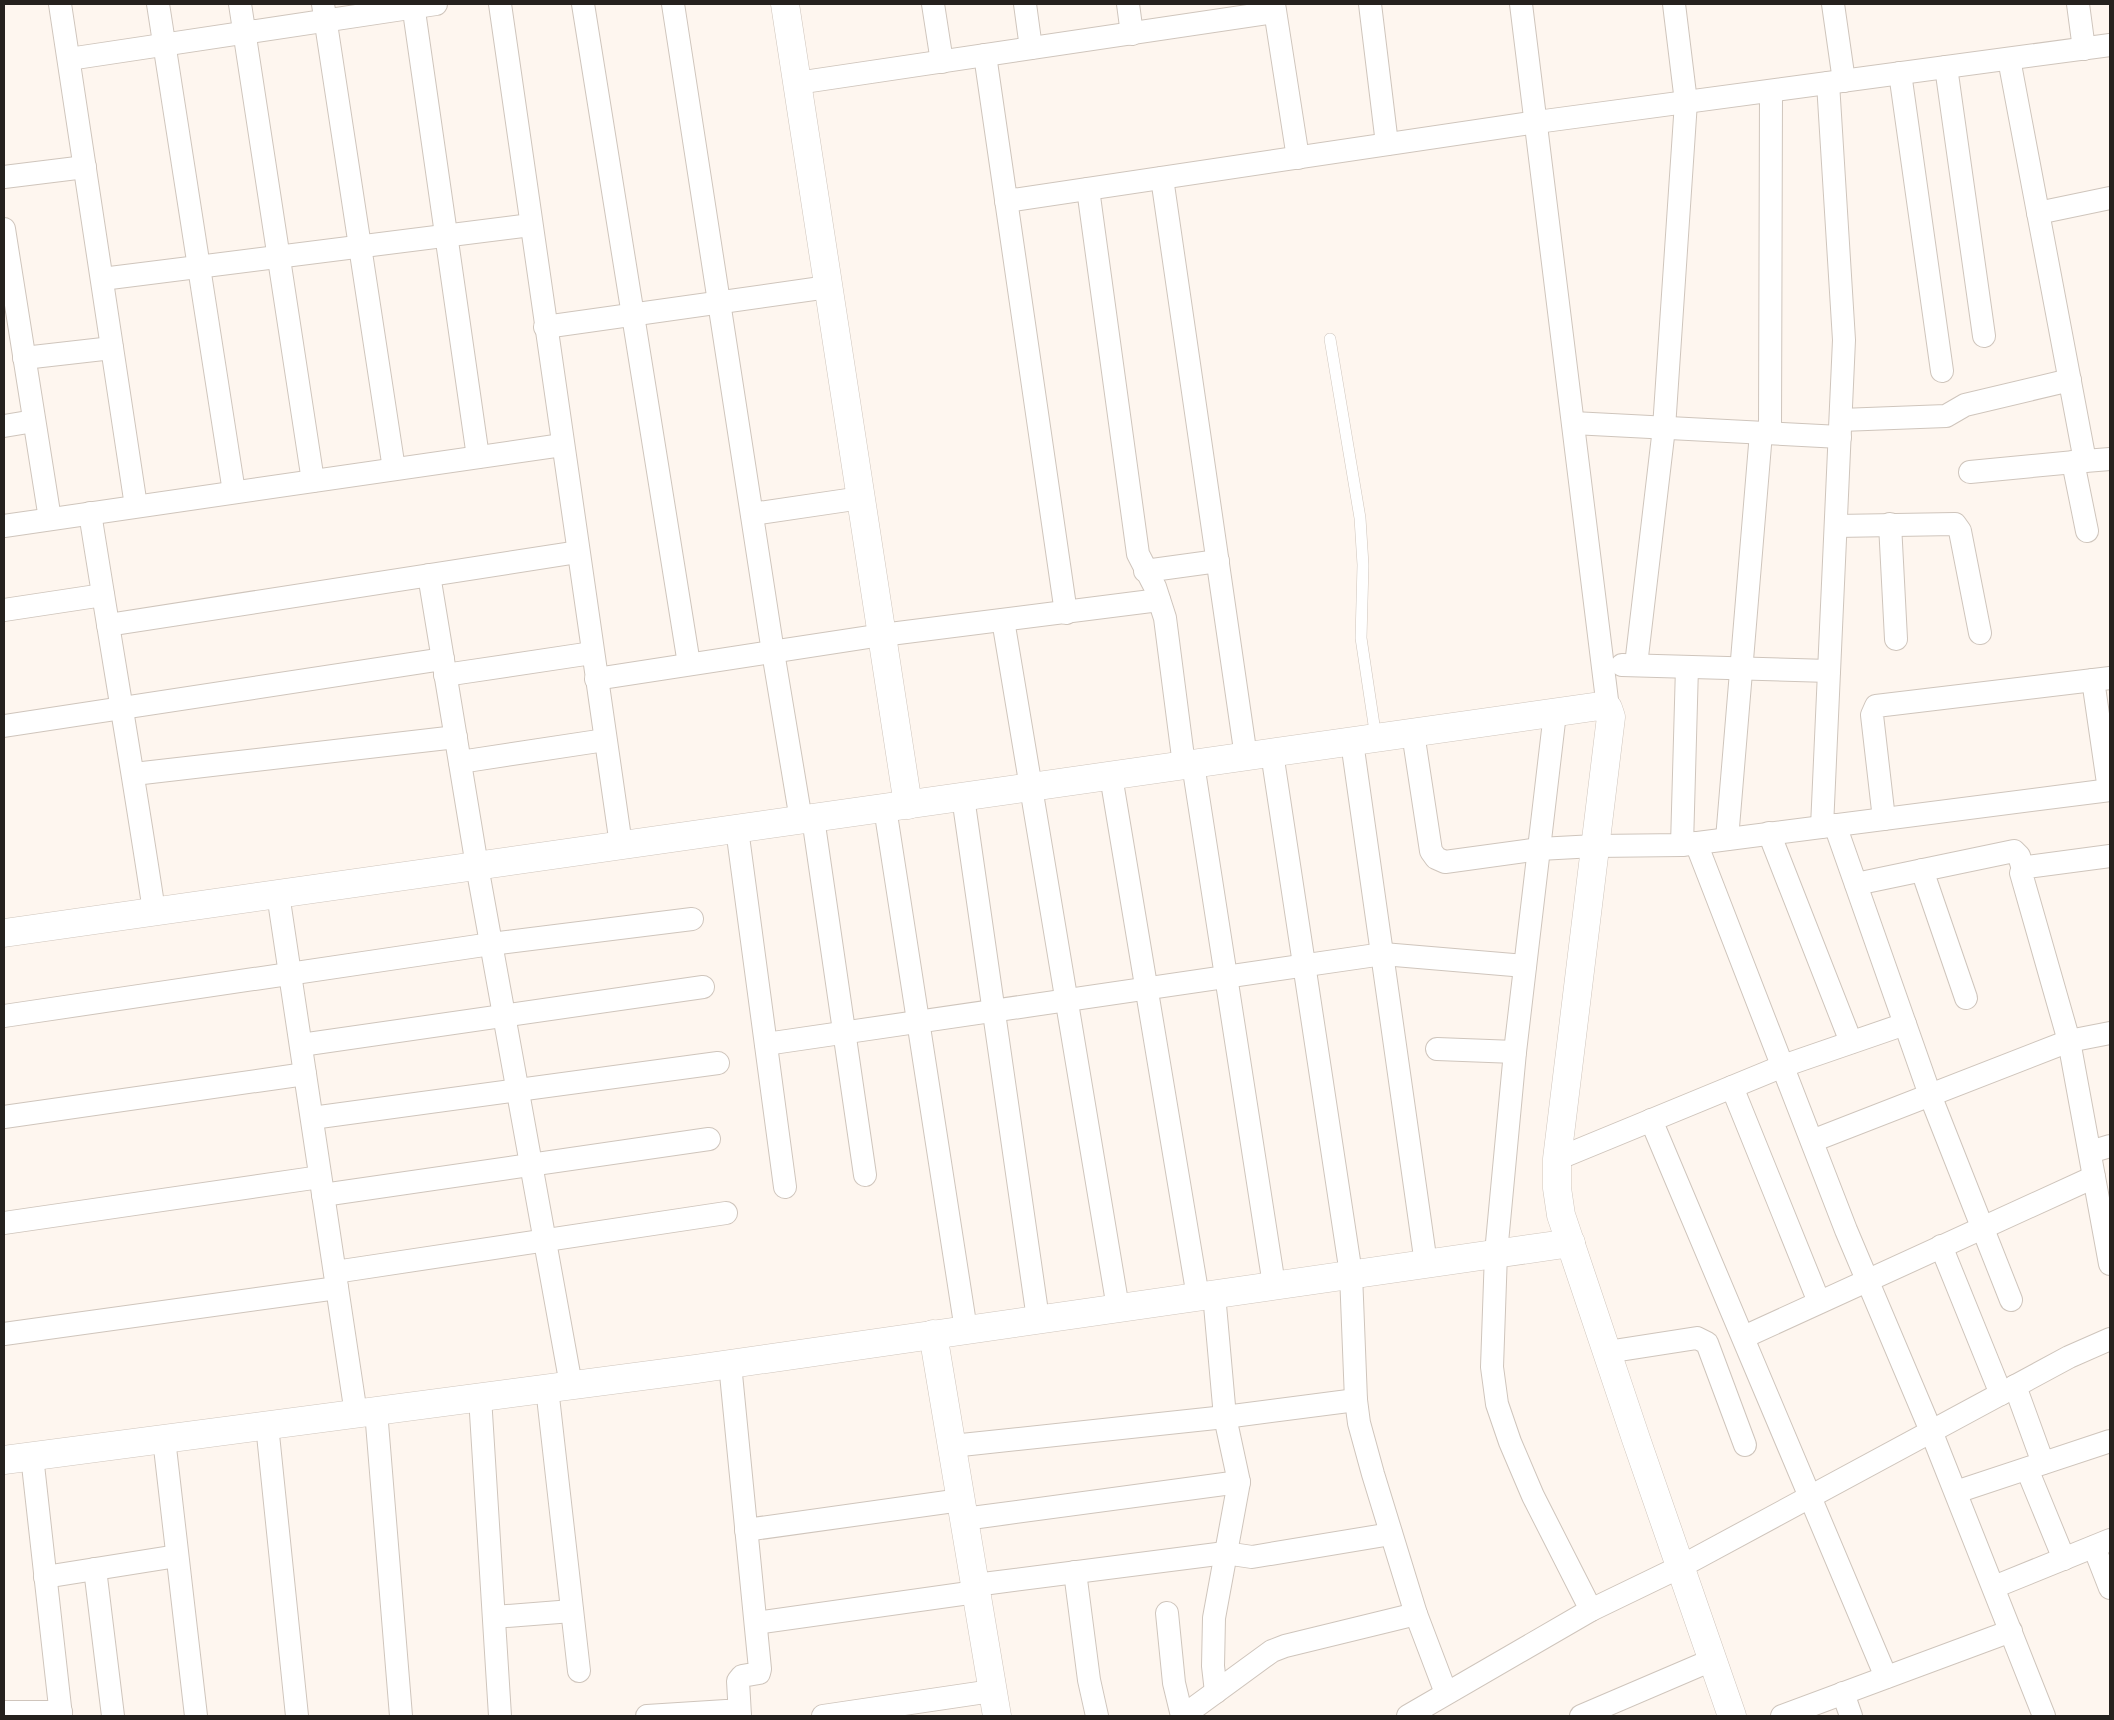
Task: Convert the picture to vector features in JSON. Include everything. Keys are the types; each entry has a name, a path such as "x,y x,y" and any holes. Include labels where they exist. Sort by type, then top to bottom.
{"street":[{"path":"60,4 136,506"},
{"path":"158,4 234,492"},
{"path":"240,4 313,481"},
{"path":"69,59 244,33 324,12 436,4"},
{"path":"500,4 621,845"},
{"path":"583,4 689,664"},
{"path":"673,4 773,652 807,819 845,1034 865,1175"},
{"path":"785,4 882,635 896,806 919,1023 966,1330"},
{"path":"933,4 942,62"},
{"path":"1025,4 1031,48"},
{"path":"1128,4 1132,34"},
{"path":"1370,4 1386,144"},
{"path":"1521,4 1608,708 1611,717 1557,1159 1557,1188 1561,1215 1732,1716"},
{"path":"1636,665 1664,428 1686,102 1674,4"},
{"path":"1833,4 1844,340 1829,671 1829,826 1856,884 1930,1095 2011,1300"},
{"path":"2078,4 2084,48"},
{"path":"413,6 478,457"},
{"path":"797,83 1132,34 1275,8 1298,158"},
{"path":"324,12 394,469"},
{"path":"1006,201 1537,122 2110,45"},
{"path":"985,55 1066,613"},
{"path":"2009,59 2070,380 2087,531"},
{"path":"1946,67 1984,336"},
{"path":"1900,73 1942,371"},
{"path":"1727,839 1741,668 1766,433 1772,90"},
{"path":"4,177 85,167"},
{"path":"1162,178 1218,561 1304,966 1351,1274 1356,1400 1372,1474 1416,1614 1446,1694"},
{"path":"1088,189 1138,554 1165,618 1188,765 1226,978 1274,1286"},
{"path":"2038,213 2110,198"},
{"path":"102,279 531,225"},
{"path":"4,234 12,332 24,358 50,519"},
{"path":"545,327 828,287"},
{"path":"24,358 112,348"},
{"path":"1573,423 1766,433 1840,429 1946,416 1965,405 2070,380"},
{"path":"4,426 34,421"},
{"path":"4,526 562,445"},
{"path":"1970,472 2110,459"},
{"path":"752,514 861,498"},
{"path":"90,513 121,708 134,774 154,911"},
{"path":"1836,526 1951,523 1958,526 1980,633"},
{"path":"1890,524 1896,639"},
{"path":"108,624 578,552"},
{"path":"1145,571 1218,561"},
{"path":"429,575 477,866 544,1240 559,1387 572,1611 579,1671"},
{"path":"4,610 103,595"},
{"path":"596,679 882,635 1159,600"},
{"path":"1003,620 1118,1308"},
{"path":"4,726 121,708 444,667 592,653"},
{"path":"1603,664 1829,671"},
{"path":"1687,667 1689,844 1783,1066 1867,1279 1956,1492 2044,1716"},
{"path":"1414,733 1431,851 1436,858 1444,862 1539,849 1689,844 1769,833 1829,826 1884,819 2109,790 2102,679 1876,706 1872,715 1884,819"},
{"path":"4,933 1600,706 1608,708"},
{"path":"1555,713 1515,1052 1496,1253 1492,1367 1497,1404 1510,1442 1534,1496 1590,1610"},
{"path":"134,774 456,737"},
{"path":"460,762 605,740"},
{"path":"1364,740 1382,954 1426,1264"},
{"path":"1111,776 1147,989 1206,1295 1225,1417 1239,1482 1214,1618 1213,1666 1216,1692"},
{"path":"963,797 1038,1319"},
{"path":"736,829 785,1187"},
{"path":"1769,833 1851,1042"},
{"path":"1856,884 2014,851 2019,856 2023,869 2021,873 2100,1149 2094,1177 2110,1258"},
{"path":"2023,869 2072,860 2110,856"},
{"path":"1922,870 1966,998"},
{"path":"278,894 336,1280 366,1412 401,1716"},
{"path":"4,1016 491,944 692,919"},
{"path":"766,1044 845,1034 1382,954 1525,966"},
{"path":"301,1045 703,987"},
{"path":"1557,1159 1783,1066 1905,1024"},
{"path":"1812,1141 2069,1041 2110,1034"},
{"path":"1437,1049 1515,1052"},
{"path":"312,1118 718,1063"},
{"path":"4,1117 305,1074"},
{"path":"1732,1087 1819,1302"},
{"path":"1651,1120 1886,1677"},
{"path":"4,1223 531,1164 709,1139"},
{"path":"1744,1337 1867,1279 2094,1177"},
{"path":"4,1334 336,1280 544,1240 726,1213"},
{"path":"4,1460 730,1364 1571,1243"},
{"path":"1941,1246 2008,1390 2035,1466 2064,1559"},
{"path":"823,1716 994,1704 933,1334"},
{"path":"1607,1352 1697,1338 1703,1339 1707,1343 1745,1445"},
{"path":"1408,1716 1590,1610 1680,1567 1810,1495 2069,1357 2110,1339"},
{"path":"730,1364 760,1668 759,1673 742,1676 738,1681 740,1716"},
{"path":"480,1397 500,1716"},
{"path":"952,1446 1225,1417 1356,1400"},
{"path":"266,1425 297,1716"},
{"path":"164,1439 196,1716"},
{"path":"1956,1492 2110,1441"},
{"path":"4,1712 61,1714 32,1456"},
{"path":"746,1530 1239,1482"},
{"path":"756,1623 1075,1572 1225,1553 1252,1557 1277,1554 1391,1534"},
{"path":"1994,1587 2102,1544 2110,1588"},
{"path":"45,1576 177,1556"},
{"path":"95,1569 113,1716"},
{"path":"1075,1572 1089,1680 1098,1716"},
{"path":"494,1617 572,1611"},
{"path":"1167,1613 1174,1683 1182,1716 1272,1651 1416,1614"},
{"path":"1782,1716 2011,1631"},
{"path":"1581,1716 1614,1709 1712,1660"},
{"path":"1843,1693 1851,1716"},
{"path":"647,1716 726,1711 735,1712 740,1716"}],"lane":[{"path":"1330,339 1360,518 1363,565 1364,740"}]}
